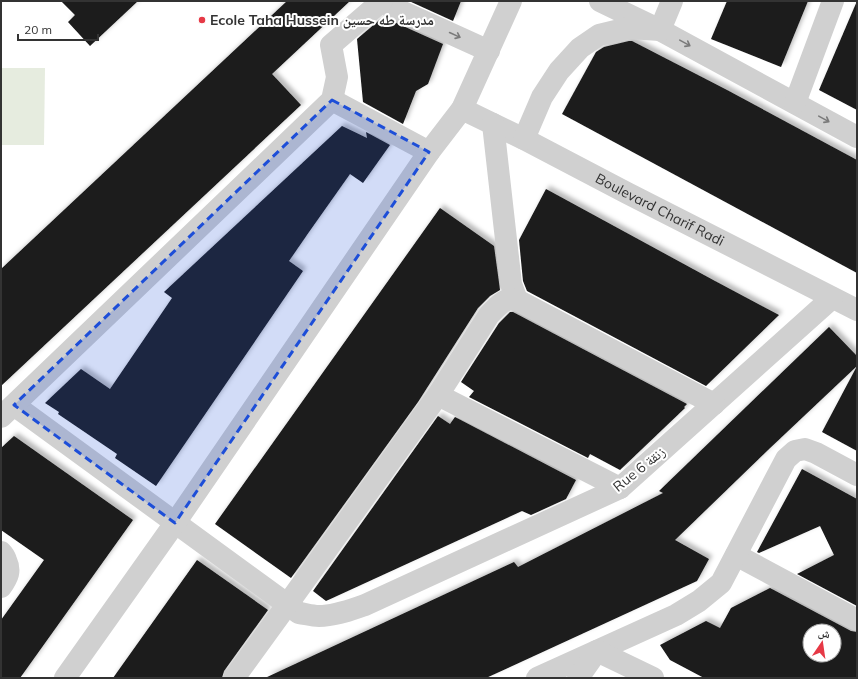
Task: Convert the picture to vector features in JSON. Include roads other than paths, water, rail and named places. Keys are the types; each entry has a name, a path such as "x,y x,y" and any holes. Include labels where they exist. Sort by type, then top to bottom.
{"street":[{"path":"8,411 332,100 337,77 331,45 382,1 489,51"},
{"path":"65,678 175,523 428,152 462,109 511,1"},
{"path":"600,1 660,30 857,137"},
{"path":"660,30 672,1"},
{"path":"794,103 833,1"},
{"path":"524,139 542,97 559,71 580,48 599,35 628,28 660,30"},
{"path":"332,100 428,152"},
{"name":"Boulevard Charif Radi","path":"462,109 524,139 857,310"},
{"path":"493,124 511,284 517,300"},
{"name":"Rue 6 زنقة","path":"8,411 175,523 287,605 300,613 318,616 334,614 348,611 365,604 620,488 832,298"},
{"path":"234,678 438,395 489,315 503,302 510,299 517,300 714,404"},
{"path":"438,395 620,488"},
{"path":"537,678 676,615 699,602 721,583 786,459 795,451 805,450 816,453 857,475"},
{"path":"1,552 4,554 9,568 7,579 1,587"},
{"path":"736,555 857,620"},
{"path":"578,678 597,651"},
{"path":"597,651 653,678"}],"place":[{"name":"Ecole Taha Hussein مدرسة طه حسين","path":"202,20"}]}
